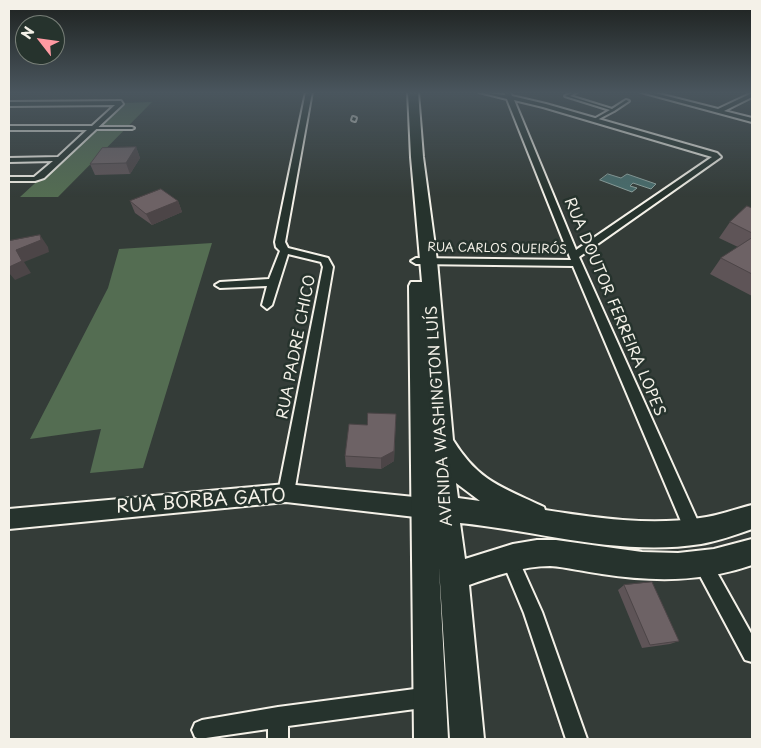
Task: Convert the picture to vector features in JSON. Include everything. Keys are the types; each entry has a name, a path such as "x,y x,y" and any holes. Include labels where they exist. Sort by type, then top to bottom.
{"main road":[{"name":"AVENIDA WASHINGTON LUÍS","path":"409,127 442,442 435,509 430,698 431,739"},
{"name":"AVENIDA WASHINGTON LUÍS","path":"415,127 435,509 454,576 468,739"},
{"path":"442,442 457,467 467,478 497,497 550,523"},
{"path":"435,509 632,534 694,532 725,526 752,517"},
{"path":"454,576 509,558 530,554 551,553 647,567 704,566 752,552"}],"street":[{"path":"267,305 285,250 281,247 280,242 302,127"},
{"name":"RUA DOUTOR FERREIRA LOPES","path":"522,127 576,259 694,532"},
{"path":"576,259 716,160 714,155 618,127"},
{"path":"9,128 93,128"},
{"path":"9,179 38,178 93,128"},
{"path":"9,160 58,159"},
{"name":"RUA PADRE CHICO","path":"285,250 325,260 328,267 286,493"},
{"name":"RUA CARLOS QUEIRÓS","path":"422,261 576,259"},
{"path":"220,285 273,282"},
{"name":"RUA BORBA GATO","path":"9,518 286,493 435,509"},
{"path":"509,558 533,612 577,739"},
{"path":"704,566 752,653"},
{"path":"202,730 278,716 430,698"},
{"path":"278,716 278,739"}],"lane":[{"path":"93,128 132,128"}],"green space":[{"path":"96,127 127,127 58,197 20,197"},
{"path":"212,243 143,468 90,473 101,429 30,439 108,288 119,249"}],"water":[{"path":"608,174 621,178 627,174 656,184 651,189 633,183 630,186 637,188 632,192 600,180"}],"building":[{"path":"136,147 126,163 90,164 102,148"},
{"path":"161,189 178,201 146,214 130,201"},
{"path":"747,206 752,208 752,233 730,222"},
{"path":"40,235 41,240 16,250 22,261 9,267 9,241"},
{"path":"752,238 752,274 721,258"},
{"path":"368,413 396,414 394,451 381,458 345,456 349,424 367,425"},
{"path":"652,582 679,641 650,645 624,585"}]}
